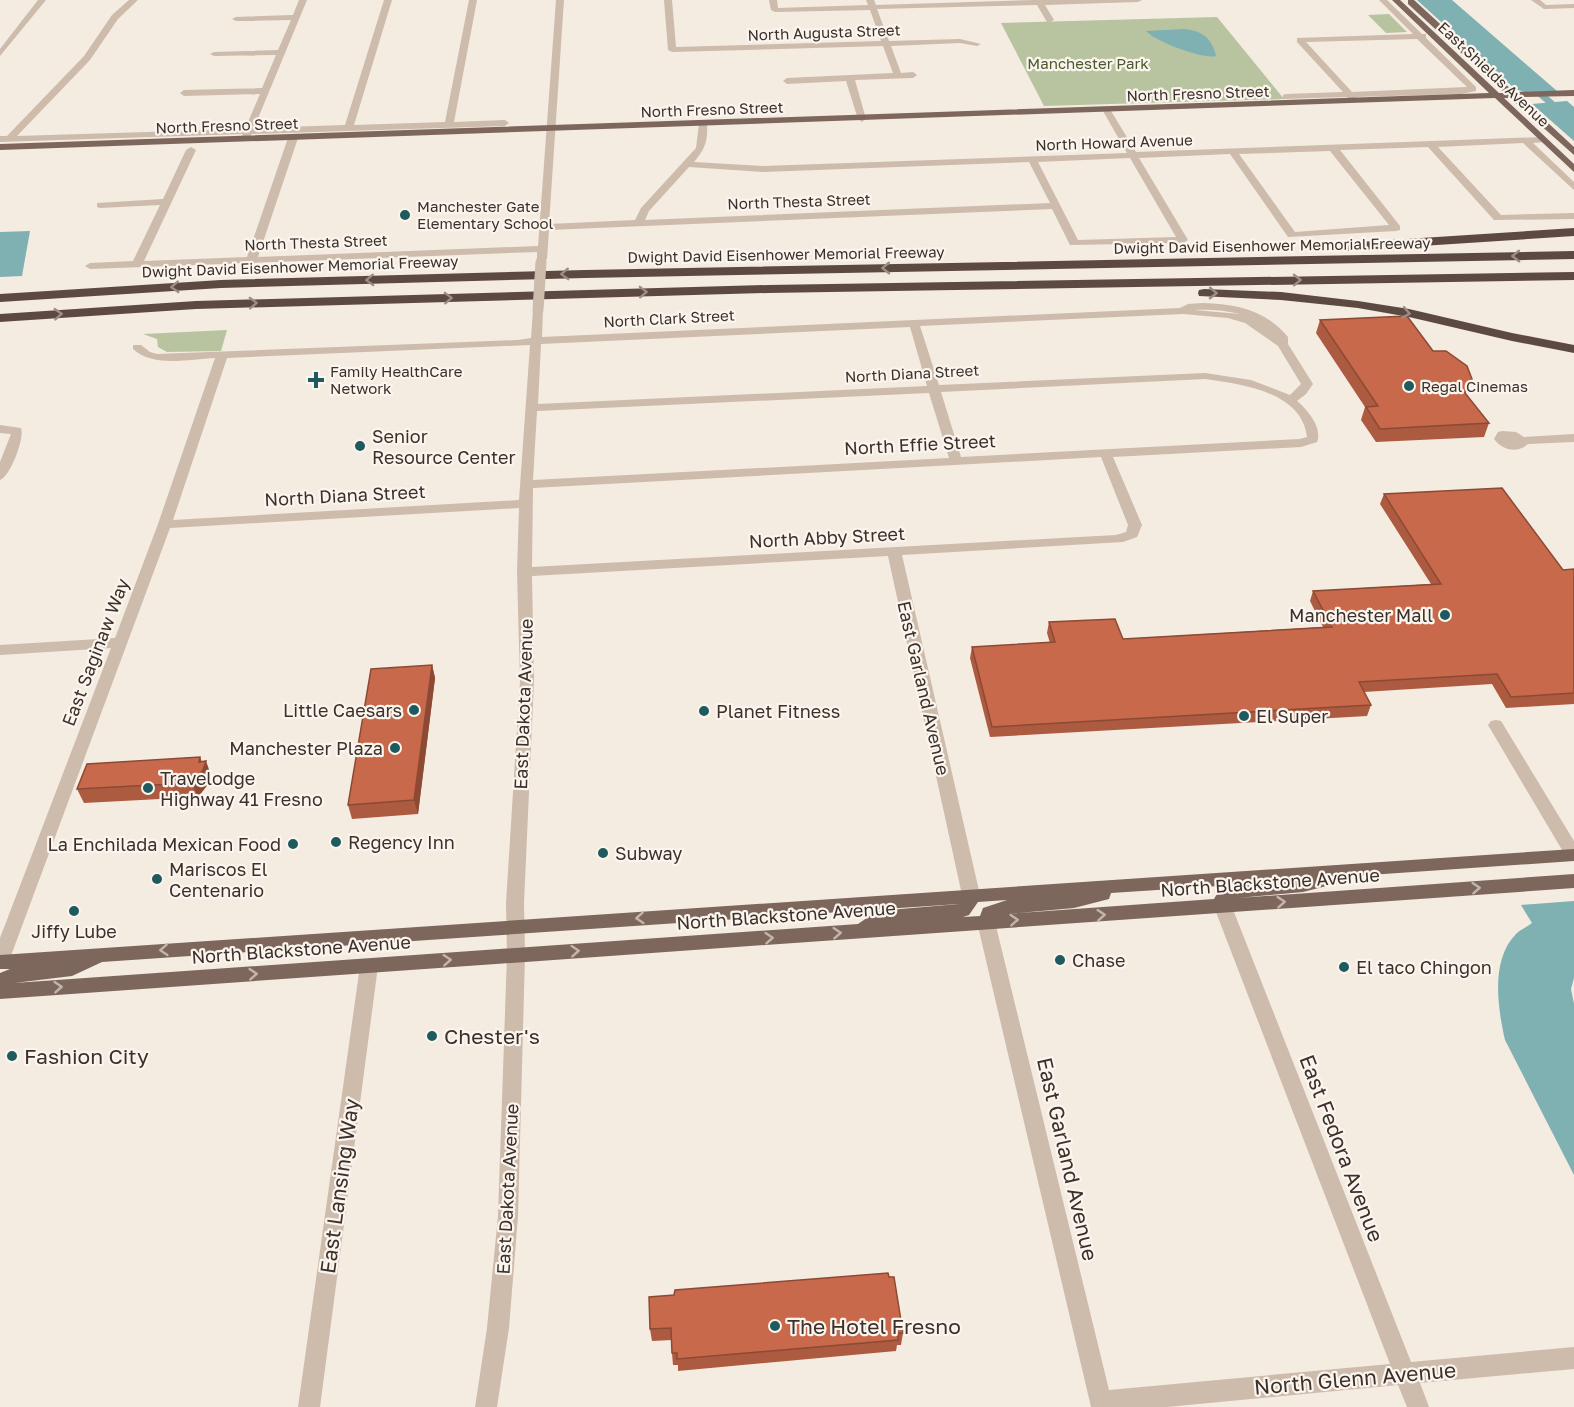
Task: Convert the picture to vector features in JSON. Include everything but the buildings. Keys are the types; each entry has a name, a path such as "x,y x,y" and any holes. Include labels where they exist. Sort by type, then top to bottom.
{"highway":[{"path":"944,267 1252,253 1574,232"},
{"name":"Dwight David Eisenhower Memorial Freeway","path":"0,298 244,284 585,274 1574,255"},
{"name":"Dwight David Eisenhower Memorial Freeway","path":"0,318 196,305 768,288 1574,276"},
{"path":"944,287 1282,296 1407,313 1574,349"}],"main road":[{"name":"East Shields Avenue","path":"1396,0 1431,36 1574,169"},
{"name":"East Shields Avenue","path":"1409,0 1574,152"},
{"path":"1431,36 1444,39 1460,54 1478,64"},
{"name":"North Fresno Street","path":"0,147 247,135 293,138 1107,111 1353,98 1426,99 1448,102 1574,93"},
{"name":"North Fresno Street","path":"1556,96 1574,99"},
{"name":"North Blackstone Avenue","path":"0,962 1574,855"},
{"path":"1223,907 1223,900 1235,891 1303,885 1379,868"},
{"name":"North Blackstone Avenue","path":"0,991 1574,881"},
{"path":"986,922 989,913 1002,908 1074,901 1149,884"},
{"path":"862,931 877,918 963,910 969,904 971,895"},
{"path":"0,981 24,973 74,970 99,955"}],"street":[{"path":"0,54 42,0"},
{"path":"4,139 87,58 115,17 134,0"},
{"path":"247,135 303,0"},
{"path":"349,128 388,0"},
{"path":"449,124 473,0"},
{"name":"East Dakota Avenue","path":"486,1407 498,1328 508,1216 516,927 527,668 524,572 526,504 560,0"},
{"name":"North Augusta Street","path":"668,0 672,50 960,41 977,44"},
{"path":"773,0 775,10 872,4 1138,0"},
{"path":"1286,97 1353,98 1461,92 1473,89 1383,0"},
{"path":"1535,0 1544,7 1574,6"},
{"path":"1039,2 1050,20"},
{"path":"872,4 898,75"},
{"path":"236,19 296,17"},
{"path":"1353,98 1300,40 1431,36"},
{"path":"214,54 282,52"},
{"path":"787,81 913,75"},
{"path":"850,79 862,119"},
{"path":"184,93 265,91"},
{"path":"1033,160 1074,243 1183,240 1107,111"},
{"path":"4,139 247,135 349,128 505,123"},
{"path":"639,222 644,210 699,149 703,139 703,124"},
{"path":"252,258 293,138"},
{"name":"North Howard Avenue","path":"687,164 763,169 1542,140"},
{"name":"East Shields Avenue","path":"1526,141 1574,187"},
{"path":"1431,145 1498,219 1574,216"},
{"path":"1233,152 1292,235 1396,228 1333,148"},
{"path":"137,264 191,150"},
{"path":"100,205 166,202"},
{"name":"North Thesta Street","path":"544,227 1056,206"},
{"name":"North Thesta Street","path":"90,266 252,258 542,249"},
{"name":"North Clark Street","path":"137,347 146,355 157,357 222,355 1183,311 1188,307 1203,306 1232,312 1252,322 1282,344 1307,384 1302,392 1290,400"},
{"path":"914,323 956,462"},
{"name":"East Saginaw Way","path":"0,962 165,524 222,355"},
{"name":"North Diana Street","path":"532,408 1205,376 1259,386 1290,400"},
{"name":"North Effie Street","path":"528,484 1106,454 1302,443 1313,440 1314,432 1300,408 1290,400"},
{"path":"0,429 17,431 17,438 0,476"},
{"path":"1522,441 1574,438"},
{"name":"North Abby Street","path":"524,572 1118,539 1132,534 1135,525 1106,454"},
{"name":"North Diana Street","path":"165,524 526,504"},
{"name":"East Garland Avenue","path":"894,551 971,895"},
{"path":"0,650 119,643"},
{"path":"1496,725 1574,855"},
{"name":"East Fedora Avenue","path":"1223,907 1418,1407"},
{"name":"East Garland Avenue","path":"986,922 1101,1404"},
{"name":"East Lansing Way","path":"309,1407 369,966"},
{"name":"North Glenn Avenue","path":"1101,1404 1574,1358"}],"green space":[{"path":"1389,14 1407,32 1386,33 1368,15"},
{"name":"Manchester Park","path":"1217,17 1284,99 1044,106 1001,23"},
{"path":"227,330 221,351 167,352 158,347 157,339 143,334"}],"water":[{"path":"1417,0 1452,0 1557,91 1525,92 1515,89"},
{"path":"1185,29 1205,36 1212,44 1216,56 1201,55 1180,49 1159,40 1146,31"},
{"path":"1567,101 1574,107 1574,141 1532,104"},
{"path":"30,231 22,276 0,277 0,232"},
{"path":"1574,901 1574,978 1571,989 1574,1004 1574,1175 1505,1040 1498,985 1502,957 1508,945 1516,934 1532,923 1521,905"}],"waterway":[{"path":"1529,84 1574,124"}],"place":[{"name":"Manchester Gate Elementary School","path":"405,215"},
{"name":"Family HealthCare Network","path":"316,380"},
{"name":"Regal Cinemas","path":"1409,386"},
{"name":"Senior Resource Center","path":"360,446"},
{"name":"Manchester Mall","path":"1445,615"},
{"name":"Little Caesars","path":"414,710"},
{"name":"Planet Fitness","path":"704,711"},
{"name":"El Super","path":"1244,716"},
{"name":"Manchester Plaza","path":"395,748"},
{"name":"Travelodge Highway 41 Fresno","path":"148,788"},
{"name":"Regency Inn","path":"336,842"},
{"name":"La Enchilada Mexican Food","path":"293,844"},
{"name":"Subway","path":"603,853"},
{"name":"Mariscos El Centenario","path":"157,879"},
{"name":"Jiffy Lube","path":"74,911"},
{"name":"Chase","path":"1060,960"},
{"name":"El taco Chingon","path":"1344,967"},
{"name":"Chester's","path":"432,1036"},
{"name":"Fashion City","path":"12,1056"},
{"name":"The Hotel Fresno","path":"775,1326"}]}
